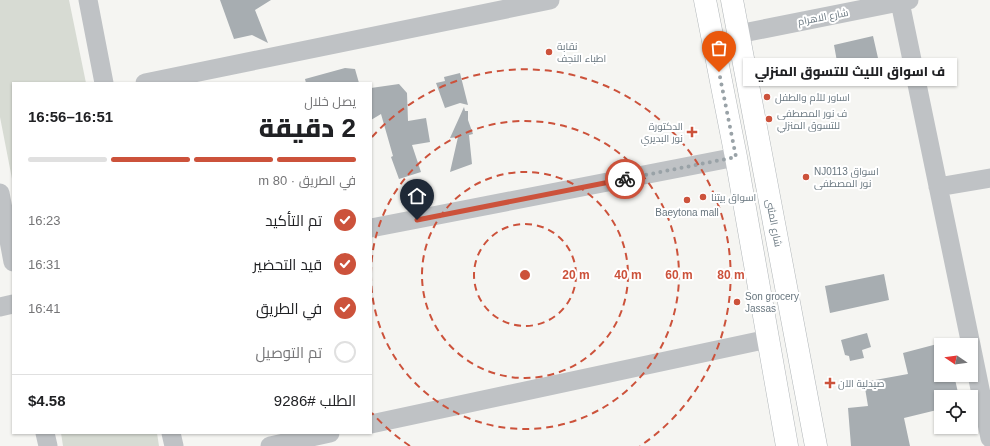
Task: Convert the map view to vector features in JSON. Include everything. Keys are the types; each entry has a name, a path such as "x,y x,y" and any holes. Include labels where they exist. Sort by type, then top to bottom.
{"main road":[{"path":"705,0 736,157 787,446"},
{"name":"شارع المثنى","path":"732,0 816,446"}],"street":[{"path":"88,0 104,82"},
{"path":"151,82 550,0"},
{"path":"905,1 938,187 970,338"},
{"name":"شارع الاهرام","path":"738,34 905,1"},
{"path":"372,228 736,157"},
{"path":"938,187 990,178"},
{"path":"0,193 12,257"},
{"path":"0,307 12,304"},
{"path":"372,424 768,339"},
{"path":"978,379 990,438"},
{"path":"45,434 48,446"},
{"path":"172,434 174,446"},
{"path":"270,446 325,434"}],"shaded area":[{"path":"0,0 69,0 86,82 12,82 12,179 0,117"},
{"path":"61,434 157,434 159,446 63,446"}],"building":[{"path":"220,0 271,0 255,10 268,43 252,35 234,39"},
{"path":"873,36 878,58 838,67 834,45"},
{"path":"345,68 355,69 359,82 306,82 305,79"},
{"path":"460,73 468,105 460,103 445,108 436,83 445,81 444,77"},
{"path":"399,84 407,93 408,121 426,118 430,142 412,145 421,172 399,179 391,157 393,156 381,114 372,119 372,88"},
{"path":"464,107 465,111 468,111 468,120 473,134 469,135 472,164 450,172 458,137 450,138"},
{"path":"884,274 889,300 830,313 825,286"},
{"path":"867,333 871,347 862,350 864,358 850,361 849,356 845,355 841,340"},
{"path":"934,345 934,382 956,382 957,390 934,390 934,411 904,418 910,446 851,446 848,408 868,406 864,382 908,374 903,353"}],"way so far":[{"path":"625,179 736,157 719,72"}],"place":[{"name":"نقابة اطباء النجف","path":"549,52"},
{"name":"ف اسواق الليث للتسوق المنزلي","path":"719,72"},
{"name":"اساور للأم والطفل","path":"767,97"},
{"name":"ف نور المصطفى للتسوق المنزلي","path":"769,119"},
{"name":"الدكتورة نور البديري","path":"692,132"},
{"name":"NJ0113 اسواق نور المصطفى","path":"806,177"},
{"name":"اسواق بيتنا","path":"703,197"},
{"name":"Baeytona mall","path":"687,200"},
{"name":"Son grocery Jassas","path":"737,302"},
{"name":"صيدلية الآن","path":"830,383"}],"route":[{"path":"417,220 625,179"}]}
